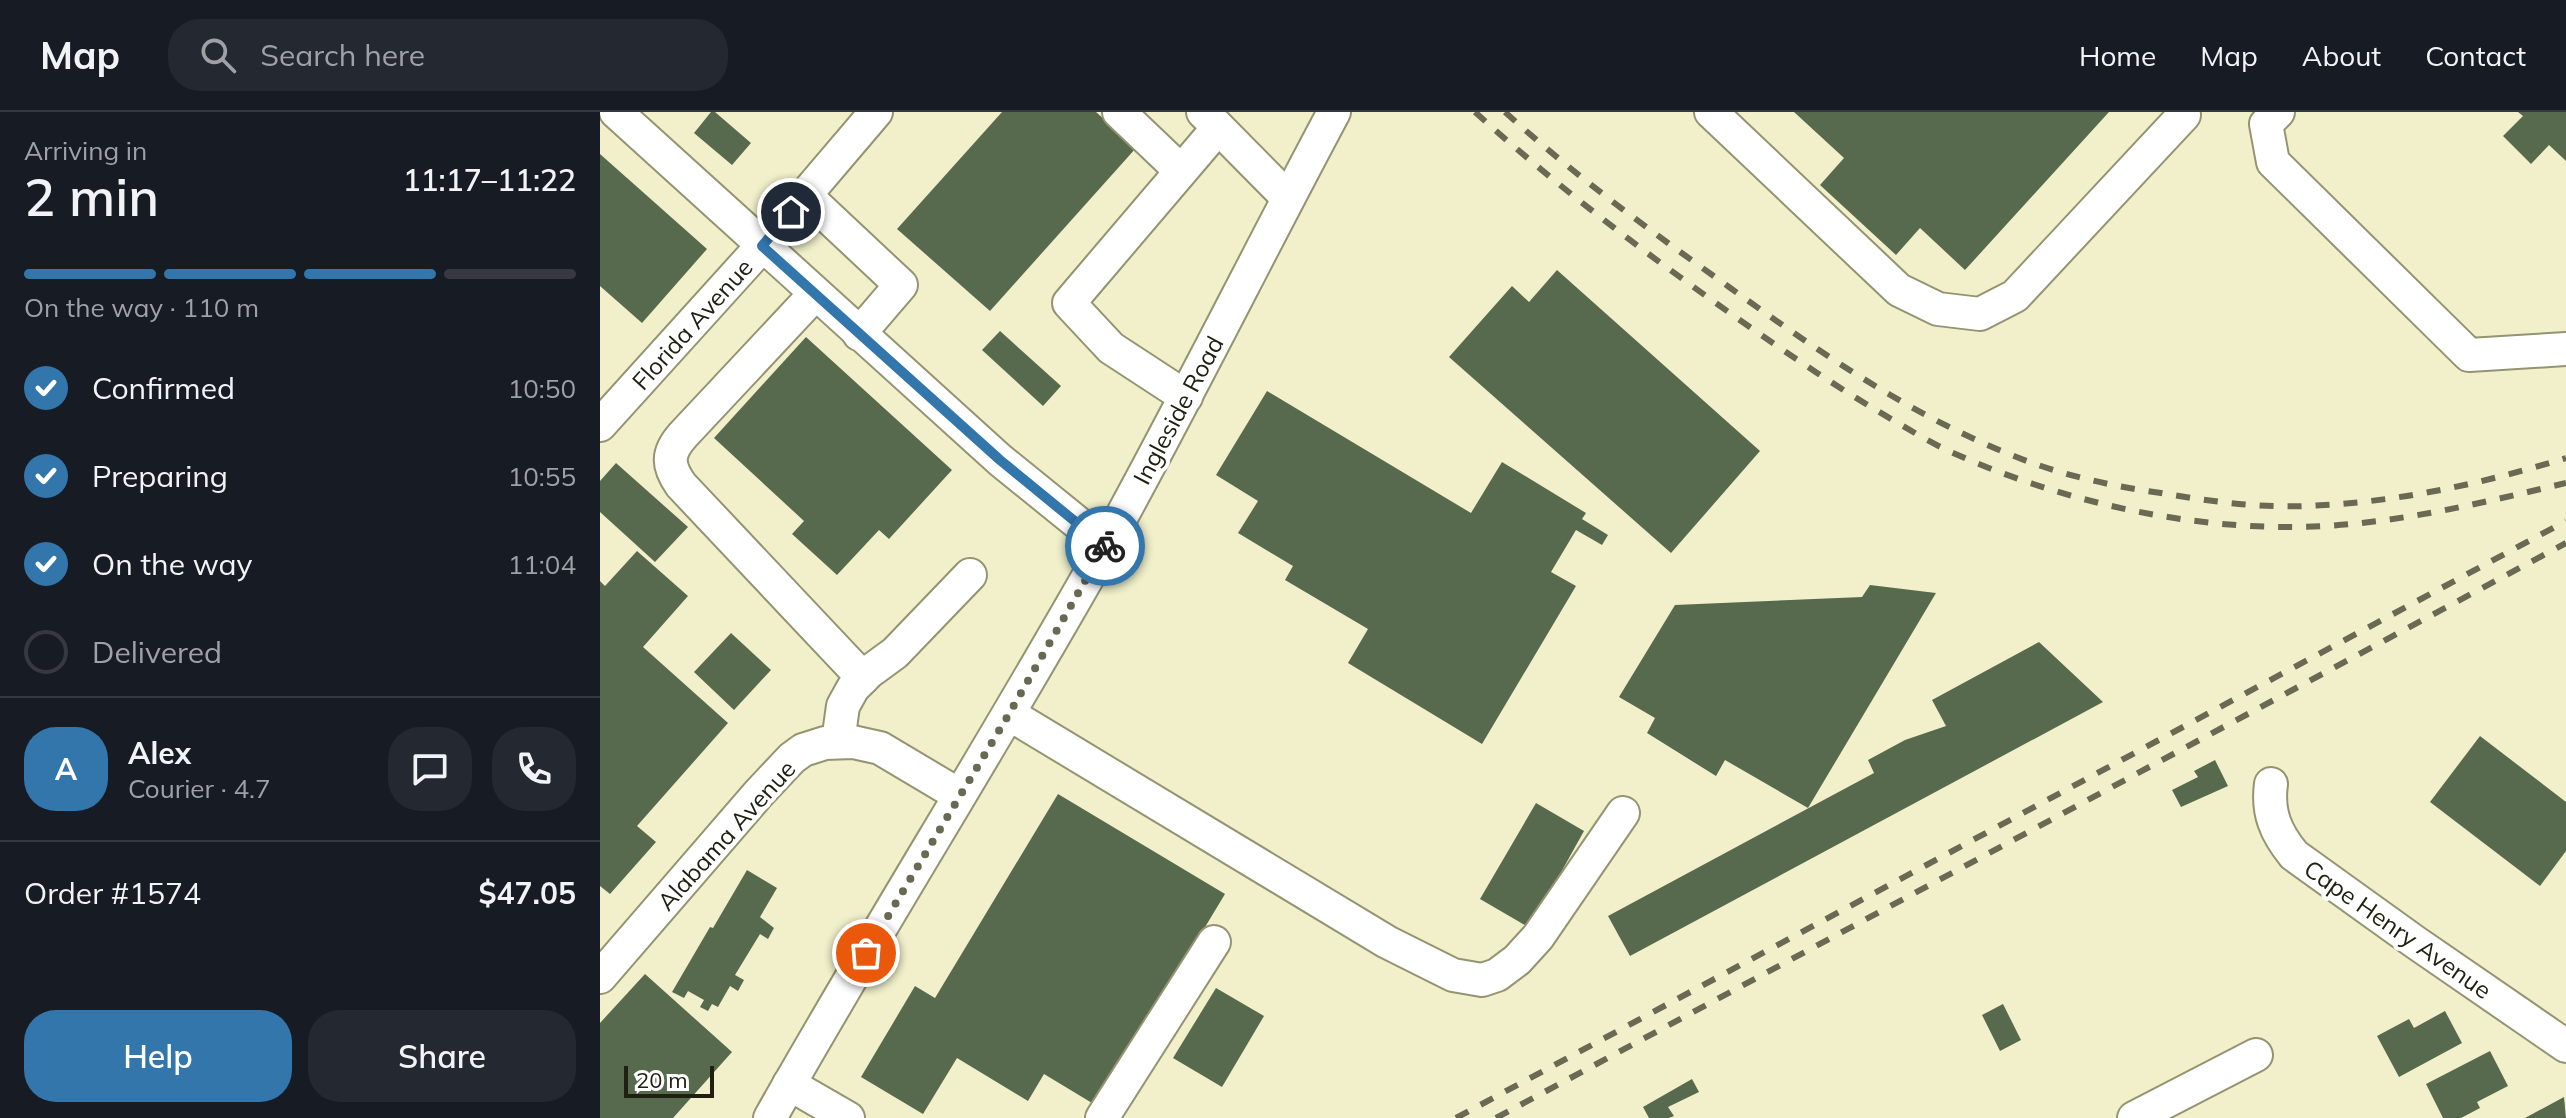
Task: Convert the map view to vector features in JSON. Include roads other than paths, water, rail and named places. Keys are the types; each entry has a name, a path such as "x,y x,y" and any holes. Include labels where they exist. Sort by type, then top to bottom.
{"street":[{"path":"616,112 1000,460 1105,545"},
{"name":"Florida Avenue","path":"600,425 762,246 876,112"},
{"path":"1119,112 1181,171"},
{"name":"Ingleside Road","path":"770,1118 1009,714 1105,545 1186,397 1334,112"},
{"path":"1711,112 1899,290 1938,309 1980,314 2015,296 2184,113"},
{"path":"2278,112 2266,124 2273,162 2469,355 2566,349"},
{"path":"1186,397 1111,348 1069,303 1181,171 1211,120 1288,198"},
{"path":"805,195 901,285 859,334"},
{"path":"815,294 683,435 672,448 669,461 672,473 681,485 863,678"},
{"path":"838,742 843,706 853,688 895,653 970,575"},
{"path":"1009,714 1387,942 1453,975 1482,980 1497,975 1517,960 1538,937 1623,813"},
{"name":"Alabama Avenue","path":"600,977 792,758 803,750 838,742 880,748 959,795"},
{"name":"Cape Henry Avenue","path":"2271,784 2271,816 2280,837 2294,855 2566,1046"},
{"path":"1102,1118 1214,942"},
{"path":"2134,1118 2256,1055"},
{"path":"789,1084 848,1118"}],"railway":[{"path":"1475,112 1611,226 1807,366 1938,446 2030,483 2071,496 2156,515 2283,527 2391,519 2566,483"},
{"path":"1505,112 1586,181 1831,358 1938,421 1976,440 2050,469 2105,483 2197,499 2251,505 2305,506 2371,501 2437,491 2566,458"},
{"path":"1456,1118 2566,521"},
{"path":"1496,1118 2566,543"}]}
